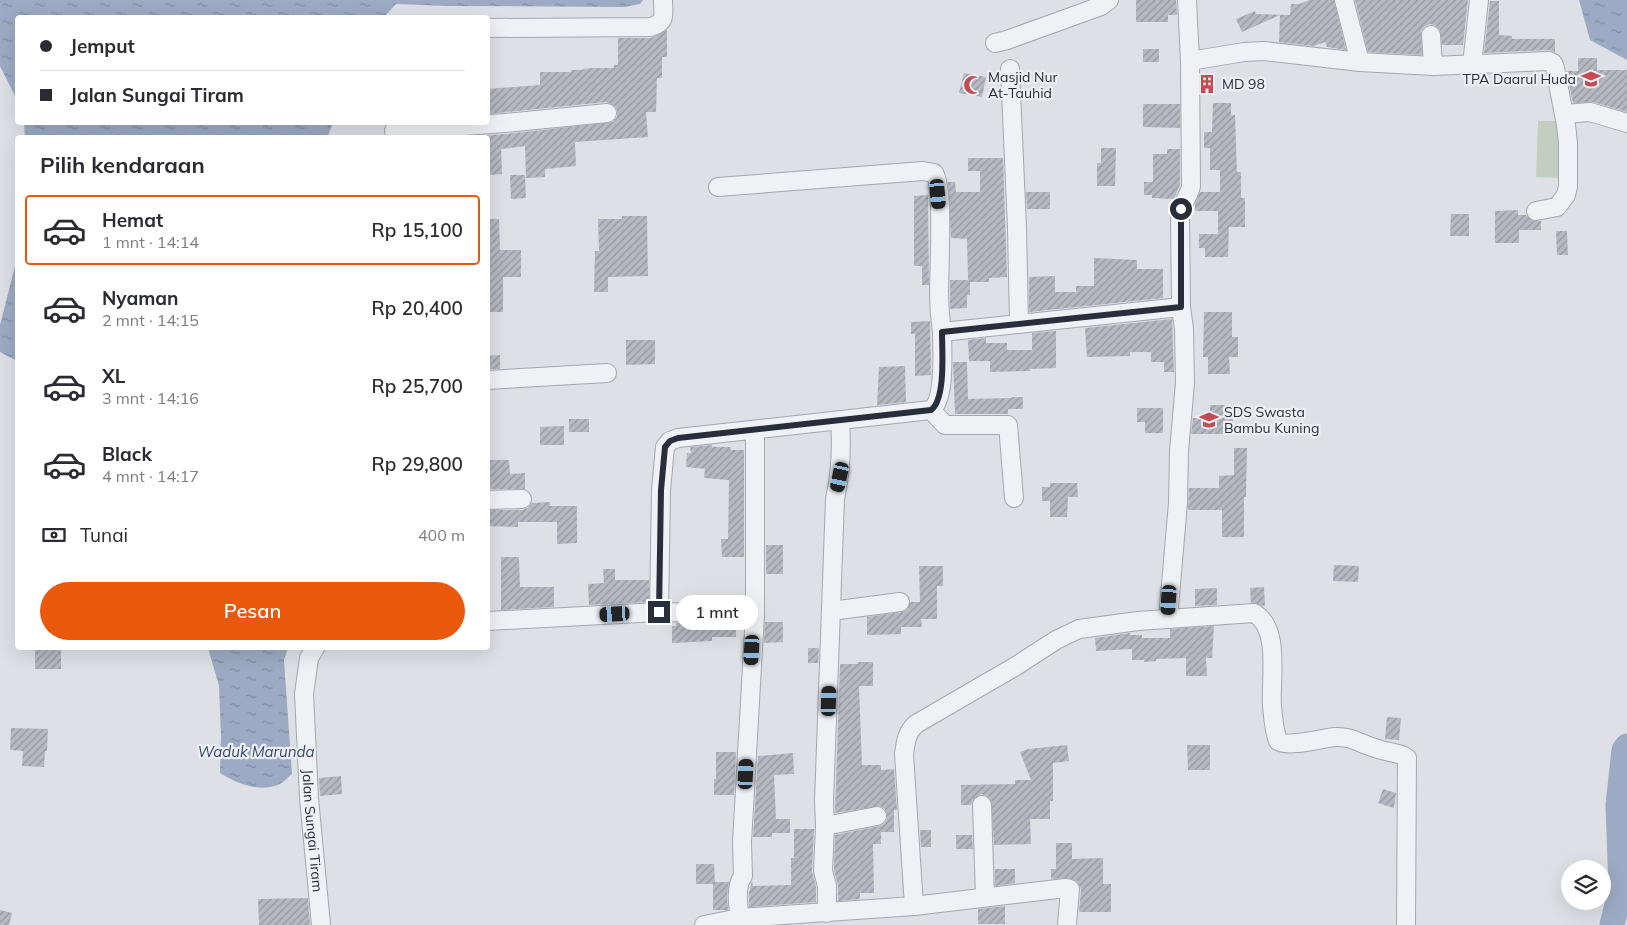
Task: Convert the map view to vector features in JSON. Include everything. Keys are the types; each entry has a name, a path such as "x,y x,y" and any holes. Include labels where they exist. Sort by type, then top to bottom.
{"street":[{"path":"490,28 650,27 658,24 663,18 663,0"},
{"path":"995,43 1101,6 1109,0"},
{"path":"1168,619 1178,503 1179,451 1185,383 1181,307 1180,215 1191,186 1190,61 1187,0"},
{"path":"1344,0 1360,62"},
{"path":"1472,65 1479,0"},
{"path":"1431,35 1433,66"},
{"path":"1190,61 1244,52 1264,51 1360,62 1433,66 1549,61 1553,63 1555,68 1568,143 1566,195 1556,207 1536,211"},
{"path":"1010,70 1019,324"},
{"path":"1564,114 1590,112 1627,123"},
{"path":"490,124 607,113"},
{"path":"394,130 473,125"},
{"path":"659,612 661,490 665,447 670,441 678,438 931,410 937,404 940,397 943,360 939,293 940,208 937,177 934,173 923,171 718,187"},
{"path":"942,332 1181,307"},
{"path":"490,380 607,373"},
{"path":"931,410 945,425 1008,425 1014,498"},
{"path":"827,913 827,886 823,871 824,801 836,499 842,457 840,421"},
{"path":"740,918 738,907 739,881 743,876 742,842 754,614 754,430"},
{"path":"490,500 522,499"},
{"path":"832,611 900,602"},
{"path":"490,621 659,612 754,614"},
{"path":"914,906 904,754 906,738 910,729 1056,640 1079,629 1168,619 1254,613 1260,616 1265,623 1272,651 1274,681 1272,706 1276,736 1281,743 1344,737 1407,758 1406,925"},
{"name":"Jalan Sungai Tiram","path":"314,650 309,658 304,694 309,798 321,925"},
{"path":"982,805 985,897"},
{"path":"825,826 877,816"},
{"path":"704,925 740,918 914,906 1068,888 1070,889 1067,925"}],"green space":[{"path":"1538,121 1560,121 1559,178 1536,177"}],"water":[{"path":"0,0 643,0 640,4 624,7 396,4 386,15 15,15 15,96 0,66"},
{"path":"1579,0 1627,0 1627,60 1590,40"},
{"path":"24,125 332,125 328,135 25,135"},
{"path":"15,266 15,360 0,352 0,325"},
{"name":"Waduk Marunda","path":"209,650 287,650 284,660 292,774 280,784 265,788 249,786 234,781 220,773 219,686"}],"building":[{"path":"1136,0 1176,0 1177,15 1168,15 1168,22 1136,22"},
{"path":"1310,0 1334,0 1346,50 1327,47 1325,42 1314,46 1279,42 1280,15 1242,32 1236,19 1255,11 1256,14 1290,15 1291,4 1299,4"},
{"path":"1355,0 1468,0 1463,45 1442,45 1440,30 1435,25 1430,24 1421,31 1422,55 1368,52"},
{"path":"1490,1 1499,1 1499,35 1512,36 1512,39 1555,39 1555,52 1549,50 1484,53"},
{"path":"667,30 667,57 662,57 662,78 657,78 656,112 646,112 648,137 575,142 576,166 545,169 545,177 526,178 525,146 501,149 502,174 490,175 490,135 613,122 617,117 617,111 615,106 606,102 490,114 490,89 540,85 540,72 571,72 571,70 592,68 614,68 614,65 618,65 618,38 651,38"},
{"path":"1143,49 1159,49 1159,62 1143,62"},
{"path":"1578,58 1597,58 1597,70 1627,70 1627,112 1593,102 1573,103 1566,71 1578,71"},
{"name":"Masjid Nur At-Tauhid","path":"964,73 986,77 982,97 959,93"},
{"path":"1213,103 1231,103 1231,115 1235,115 1237,172 1241,172 1241,198 1245,198 1245,227 1229,227 1228,257 1205,257 1205,248 1199,248 1199,234 1218,234 1218,211 1195,211 1195,204 1200,192 1220,192 1220,170 1210,170 1210,148 1204,148 1204,132 1212,132"},
{"path":"1143,104 1180,104 1180,128 1143,127"},
{"path":"1101,148 1116,148 1115,186 1097,186 1097,163 1101,163"},
{"path":"1167,149 1180,149 1180,185 1174,199 1152,198 1152,195 1144,195 1144,182 1153,182 1153,154 1167,154"},
{"path":"968,158 1003,158 1007,277 989,278 989,282 970,282 967,308 950,309 950,280 968,280 967,239 951,238 948,182 955,182 956,192 980,192 980,171 968,171"},
{"path":"510,175 525,175 526,198 511,199"},
{"path":"1026,192 1050,192 1050,209 1027,209"},
{"path":"928,195 929,285 922,285 922,266 914,266 914,196"},
{"path":"1518,210 1518,215 1527,215 1533,221 1541,221 1541,230 1519,230 1519,243 1495,243 1495,211"},
{"path":"1451,214 1469,214 1469,236 1450,236"},
{"path":"622,216 647,216 648,276 608,277 608,292 594,292 595,251 599,251 598,219 622,219"},
{"path":"490,219 499,219 500,250 521,250 521,277 503,277 503,312 490,312"},
{"path":"1556,231 1567,231 1568,255 1557,255"},
{"path":"1094,258 1137,260 1137,269 1163,269 1163,298 1029,312 1029,277 1055,276 1055,292 1076,292 1076,286 1094,286"},
{"path":"1204,312 1232,312 1232,337 1238,337 1238,357 1229,357 1230,374 1208,374 1208,357 1203,357"},
{"path":"1172,319 1174,372 1164,372 1164,362 1151,362 1151,352 1130,352 1130,356 1087,357 1085,328"},
{"path":"930,321 931,375 915,376 915,334 911,334 911,322"},
{"path":"1056,331 1056,368 990,372 990,361 969,361 968,340 986,338 986,343 1007,343 1007,350 1032,350 1032,333"},
{"path":"626,340 655,340 655,364 626,365"},
{"path":"500,355 500,369 490,369 490,356"},
{"path":"953,362 967,362 968,399 1023,397 1023,409 1008,409 1008,414 955,414"},
{"path":"905,366 906,402 877,405 879,367"},
{"name":"SDS Swasta Bambu Kuning","path":"1210,405 1233,405 1231,434 1191,434 1193,418 1210,418"},
{"path":"1137,408 1163,408 1163,433 1145,433 1145,422 1137,422"},
{"path":"569,419 589,419 589,432 569,432"},
{"path":"564,426 564,445 540,445 540,427"},
{"path":"712,445 712,447 730,447 731,450 744,450 744,557 722,557 721,539 728,539 729,480 704,478 705,469 686,467 687,453 691,453 690,447"},
{"path":"1234,448 1247,448 1244,537 1222,537 1222,510 1188,510 1189,488 1219,488 1219,476 1234,475"},
{"path":"490,460 509,460 510,474 525,473 525,489 490,489"},
{"path":"1050,483 1077,483 1078,497 1068,497 1067,517 1050,517 1050,501 1042,501 1042,487 1050,487"},
{"path":"550,502 550,506 577,506 577,543 557,544 557,522 518,522 518,527 490,526 490,510 522,510 528,508 532,503"},
{"path":"766,545 783,545 783,574 766,574"},
{"path":"501,557 519,557 520,587 554,587 554,607 501,610"},
{"path":"1334,565 1359,566 1358,582 1333,581"},
{"path":"919,566 943,566 943,586 937,586 937,619 921,619 922,627 901,627 901,634 867,635 867,617 902,612 907,610 910,602 920,602"},
{"path":"603,569 615,569 615,580 649,580 649,602 589,605 588,584 604,583"},
{"path":"1264,587 1265,606 1251,603 1250,588"},
{"path":"1217,588 1217,605 1195,606 1195,589"},
{"path":"765,622 783,622 783,642 764,643"},
{"path":"676,623 736,624 736,637 712,637 712,641 672,643 672,626 676,626"},
{"path":"1214,626 1212,658 1206,658 1207,676 1186,676 1186,658 1156,659 1156,661 1144,662 1144,660 1132,660 1132,649 1096,651 1095,638 1130,633 1130,635 1142,635 1142,638 1170,638 1170,629"},
{"path":"808,648 819,648 818,663 808,663"},
{"path":"35,650 61,650 61,669 35,669"},
{"path":"858,662 873,662 873,686 859,686 862,765 881,765 881,770 894,769 897,810 894,810 894,832 881,832 881,844 873,844 874,893 860,893 860,899 838,901 838,886 834,870 835,835 879,826 884,824 887,819 885,809 880,806 835,813 840,664 858,664"},
{"path":"1387,717 1401,718 1399,740 1385,739"},
{"path":"11,728 48,729 44,767 22,766 23,751 10,750"},
{"path":"1067,745 1069,761 1053,763 1053,801 1050,801 1050,819 1030,819 1031,844 994,845 991,800 981,794 973,800 971,805 961,805 961,785 1015,784 1015,780 1031,780 1020,752 1028,749"},
{"path":"1187,745 1210,745 1210,770 1188,770"},
{"path":"716,752 736,752 734,795 714,795"},
{"path":"793,753 794,774 774,775 776,819 790,819 790,833 772,833 772,837 753,837 758,756"},
{"path":"341,776 342,794 320,796 319,778"},
{"path":"1383,789 1396,793 1394,808 1378,803"},
{"path":"794,829 814,829 812,871 816,887 816,902 749,907 749,892 752,881 753,886 791,885 791,858 794,858"},
{"path":"920,830 931,830 931,847 921,847"},
{"path":"956,835 972,835 973,849 956,849"},
{"path":"1056,843 1072,843 1072,859 1103,858 1103,884 1111,884 1111,912 1079,912 1081,889 1077,881 1068,878 1051,879 1051,869 1056,869"},
{"path":"696,864 714,864 715,882 729,882 728,910 713,910 713,884 696,884"},
{"path":"995,869 1015,869 1015,883 995,886"},
{"path":"308,898 310,925 259,925 258,899"},
{"path":"1005,906 1005,924 978,924 978,909"},
{"path":"0,910 12,913 9,925 0,925"}],"waterway":[{"path":"1612,925 1621,888 1618,805 1624,750 1627,746"}],"place":[{"name":"TPA Daarul Huda","path":"1591,79"},
{"name":"MD 98","path":"1207,84"},
{"name":"Masjid Nur At-Tauhid","path":"973,85"},
{"name":"SDS Swasta Bambu Kuning","path":"1209,420"}],"route":[{"path":"659,612 661,490 665,447 670,441 678,438 931,410 937,404 940,397 943,360 942,332 1181,307 1181,209"}]}
